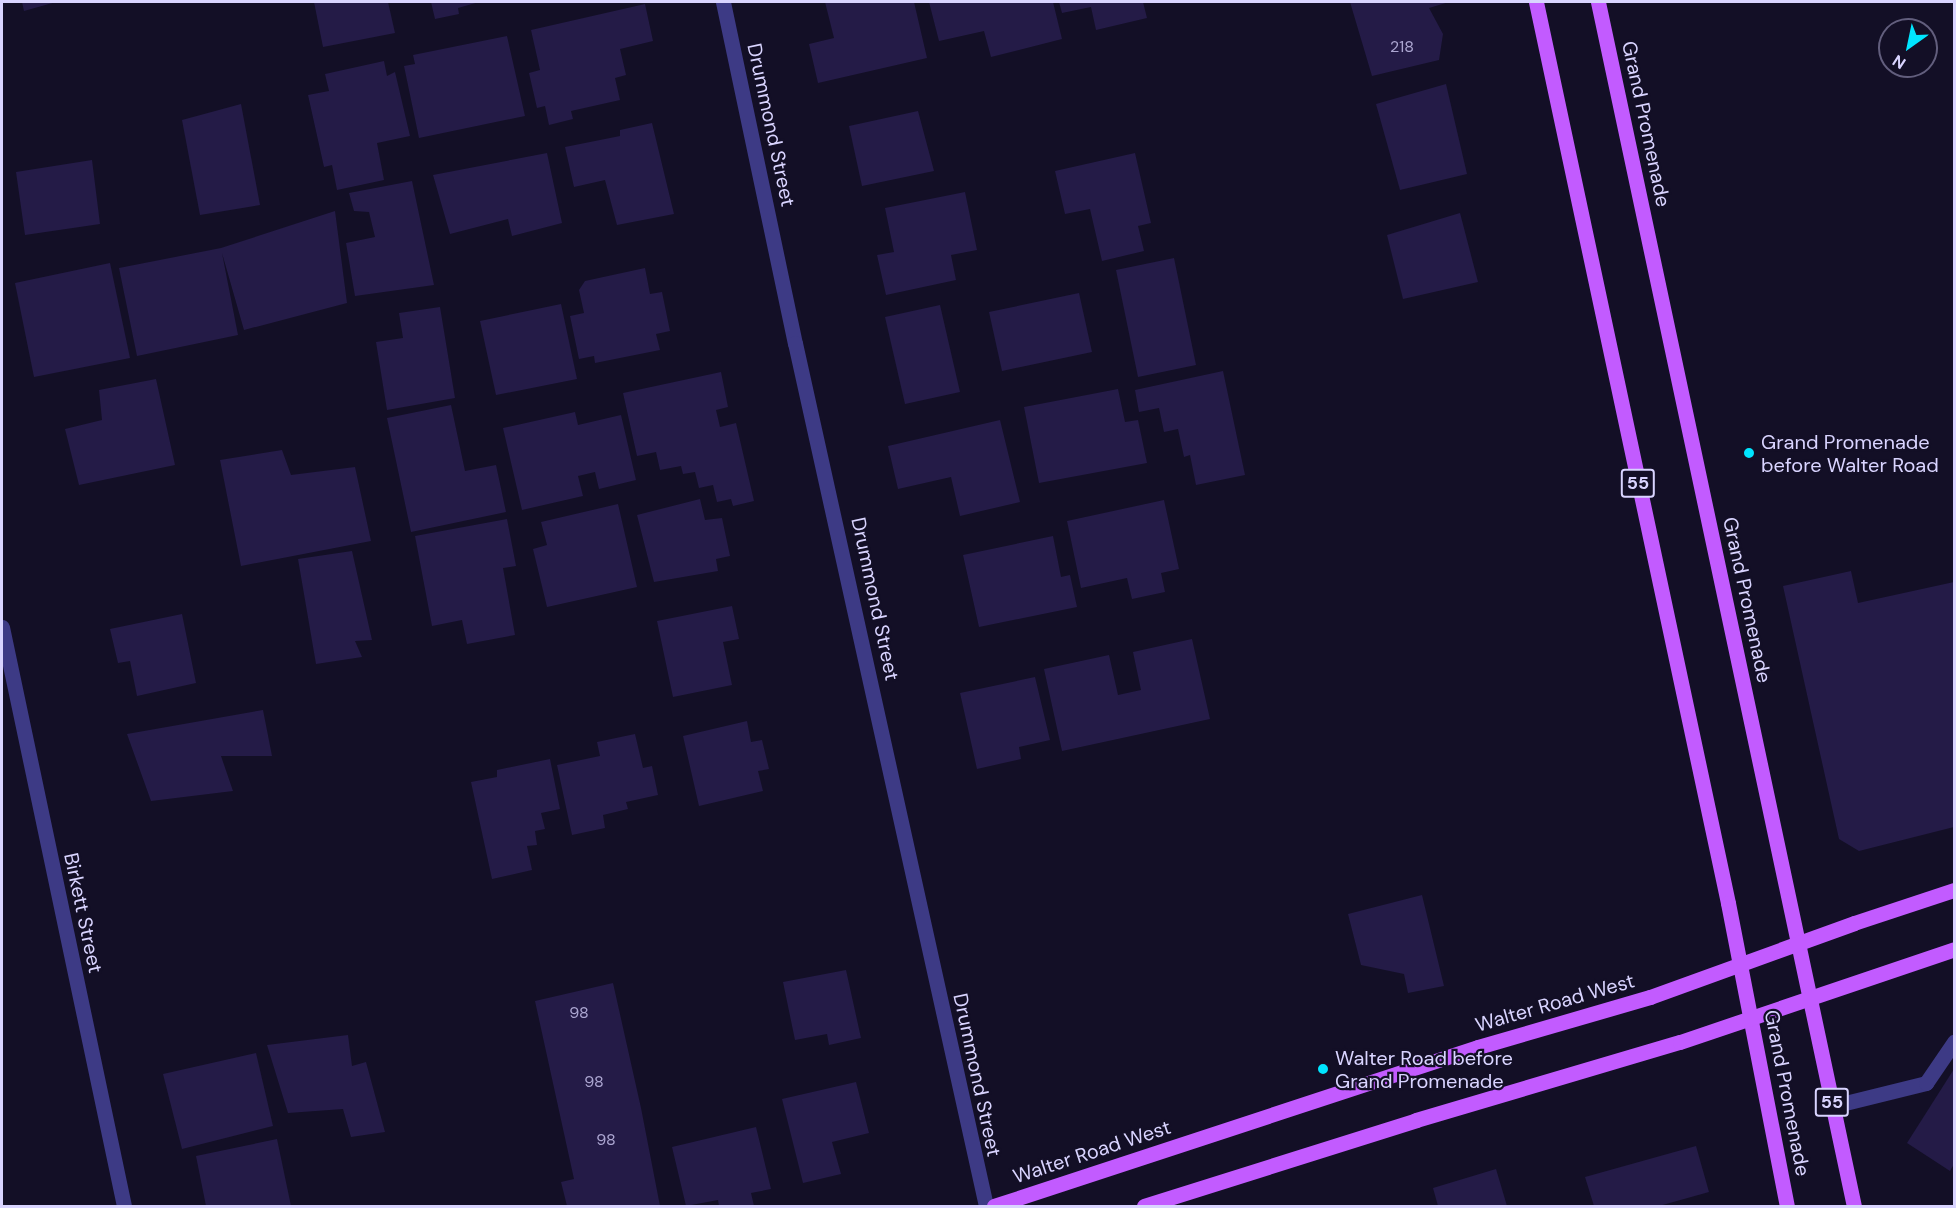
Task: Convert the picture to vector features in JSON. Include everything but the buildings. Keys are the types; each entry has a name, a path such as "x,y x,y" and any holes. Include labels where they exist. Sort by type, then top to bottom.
{"main road":[{"name":"Grand Promenade","path":"1536,2 1740,965 1788,1206"},
{"name":"Grand Promenade","path":"1598,2 1812,998 1854,1206"},
{"name":"Walter Road West","path":"994,1206 1478,1047 1650,997 1954,890"},
{"path":"1144,1206 1751,1018 1954,949"}],"street":[{"name":"Drummond Street","path":"723,2 795,343 986,1206"},
{"name":"Birkett Street","path":"2,627 124,1206"},
{"path":"1833,1106 1926,1083 1954,1042"}],"place":[{"name":"Grand Promenade before Walter Road","path":"1749,453"},
{"name":"Walter Road before Grand Promenade","path":"1323,1069"}]}
